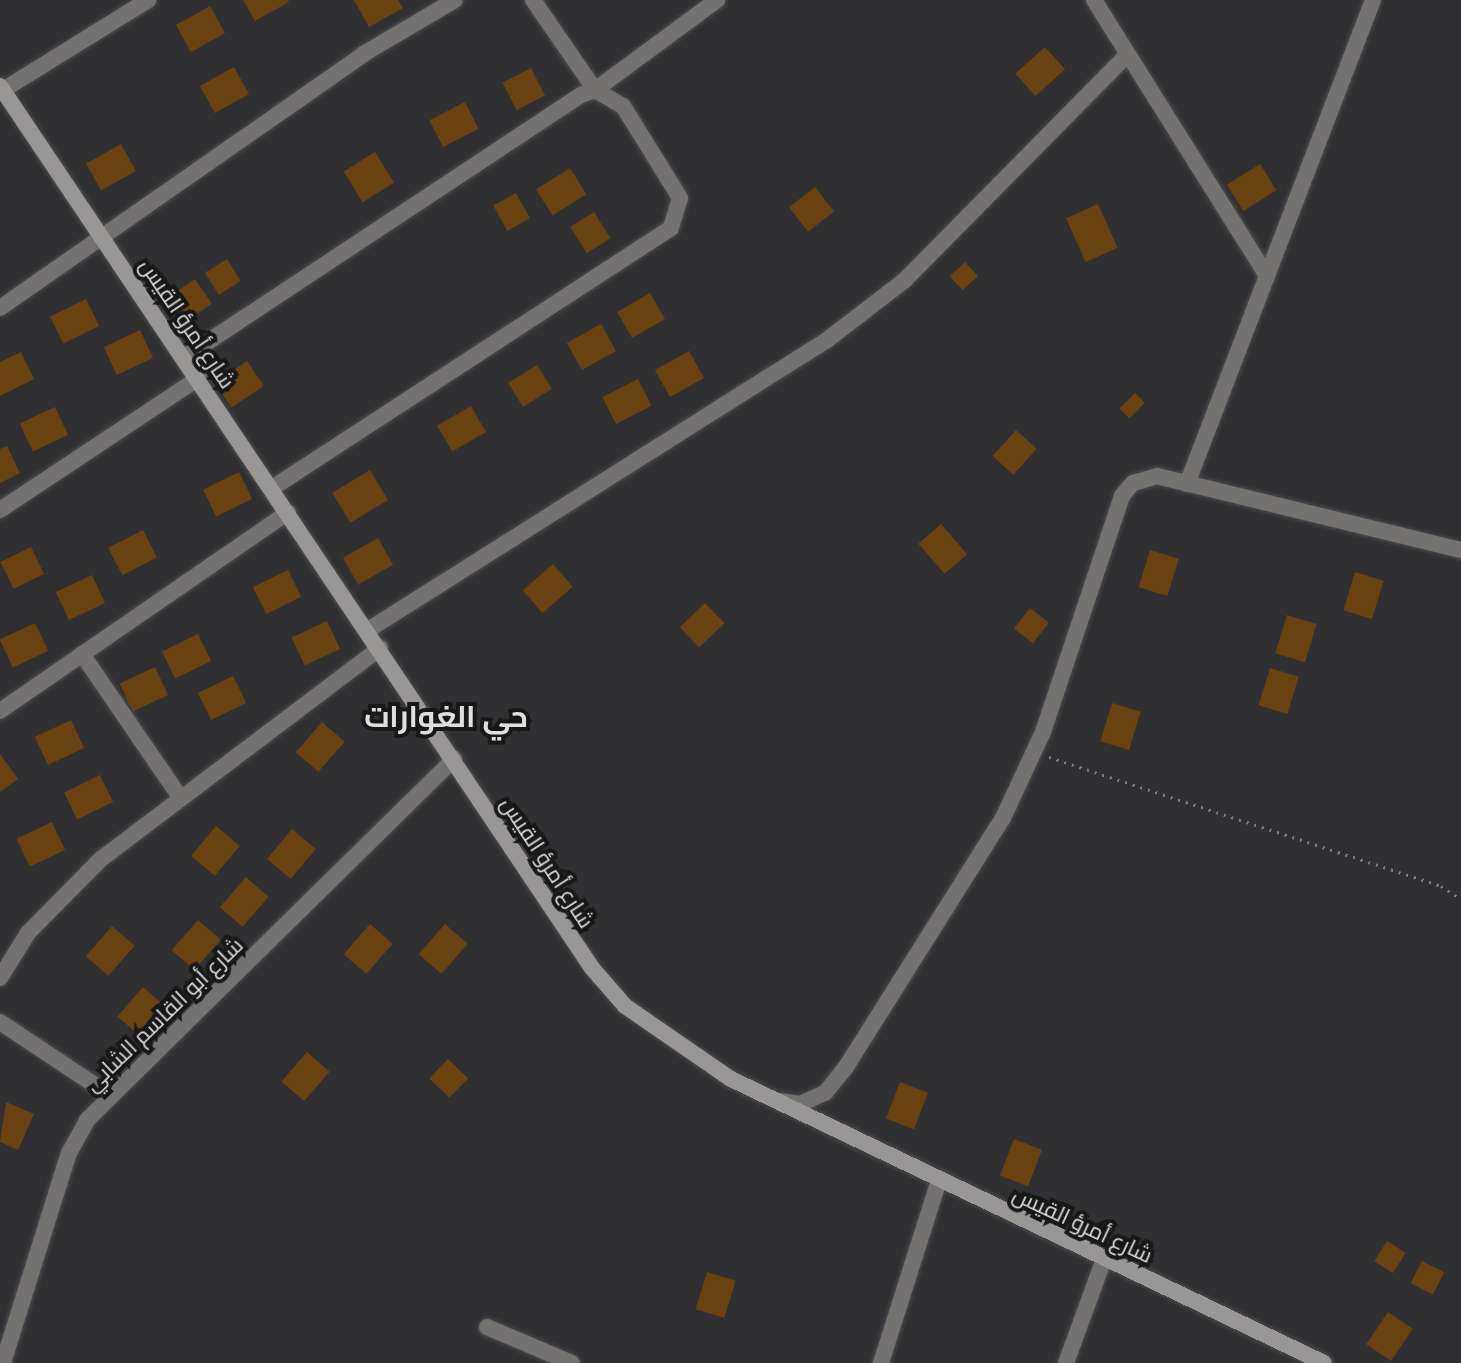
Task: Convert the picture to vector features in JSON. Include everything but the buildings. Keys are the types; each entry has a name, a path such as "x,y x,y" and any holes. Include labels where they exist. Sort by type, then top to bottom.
{"street":[{"path":"3,96 148,0"},
{"path":"0,308 365,53 455,0"},
{"path":"272,488 671,228 680,198 623,106 595,90 533,0"},
{"path":"185,357 595,90 717,0"},
{"path":"1094,0 1267,276"},
{"path":"1187,484 1373,0"},
{"path":"368,630 827,340 905,280 1128,54"},
{"name":"شارع أمرؤ القيس","path":"3,96 102,234 592,968 625,1006 664,1038 773,1101 1324,1363"},
{"path":"0,510 199,378"},
{"path":"773,1101 800,1104 825,1093 846,1067 1003,818 1034,752 1122,496 1133,483 1157,476 1461,550"},
{"path":"0,711 288,512"},
{"path":"0,978 28,933 101,859 380,648"},
{"path":"82,654 180,797"},
{"name":"شارع أبو القاسم الشابي","path":"3,1363 69,1153 110,1095 454,759"},
{"path":"0,1022 110,1095"},
{"path":"881,1363 939,1180"},
{"path":"1066,1363 1104,1259"},
{"path":"487,1327 572,1363"}],"path":[{"path":"1034,752 1441,886 1461,899"}],"district":[{"name":"حي الغوارات","path":"446,716"}]}
